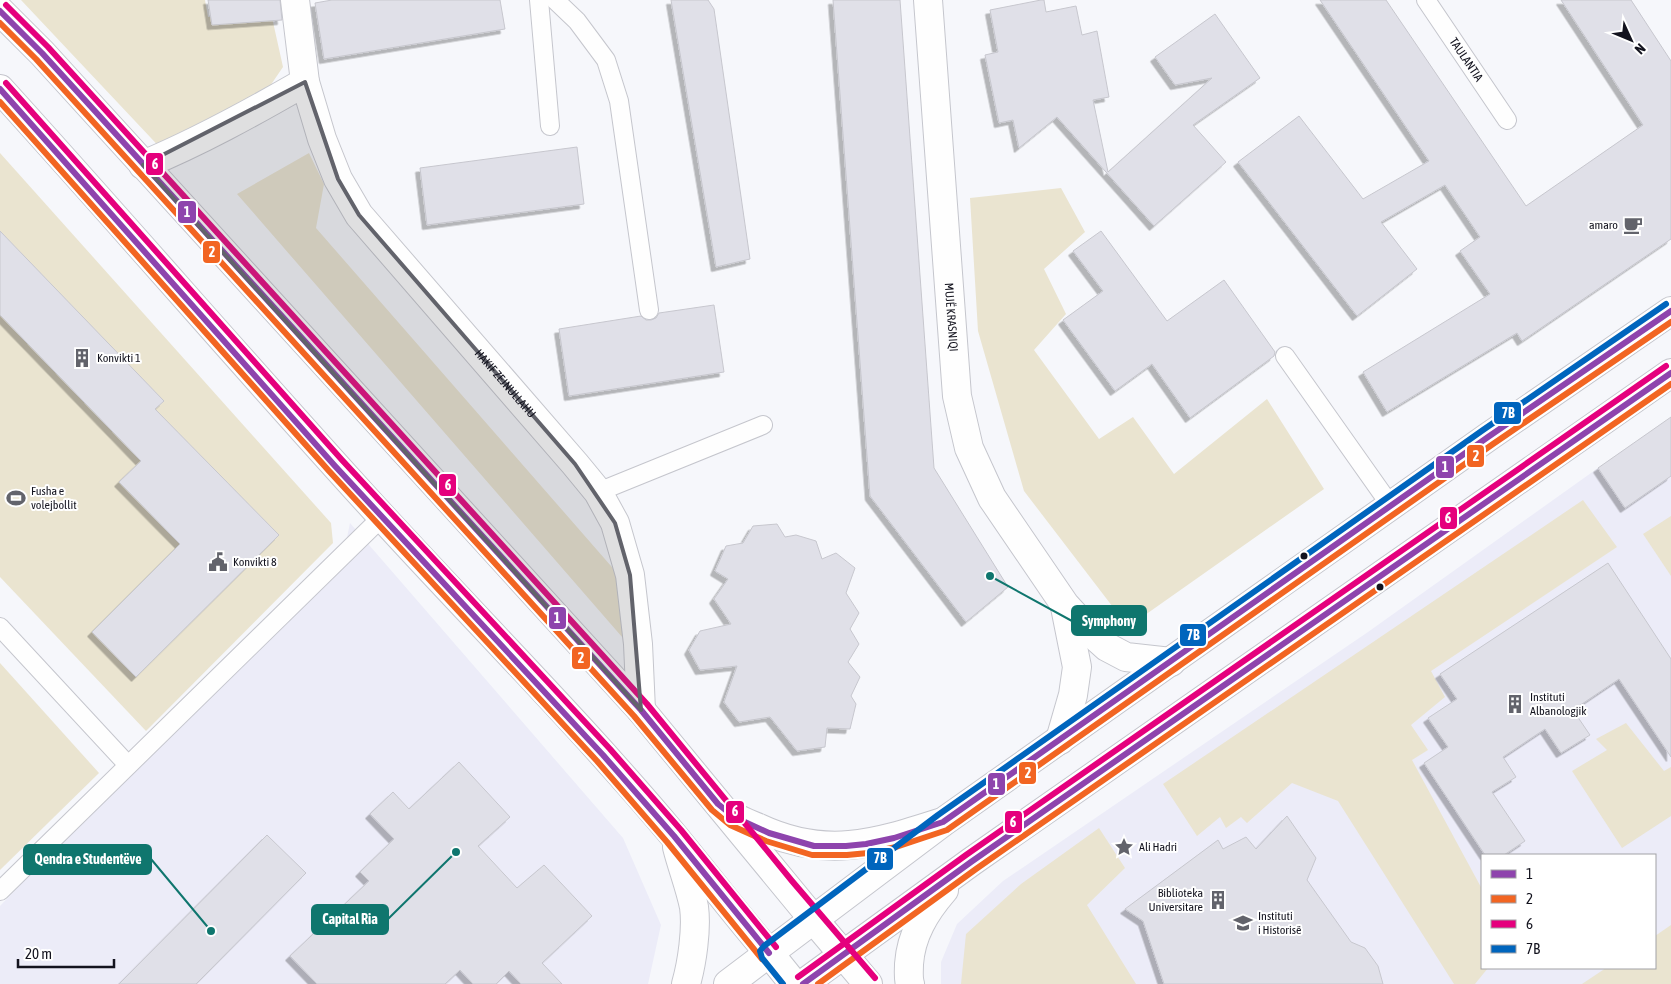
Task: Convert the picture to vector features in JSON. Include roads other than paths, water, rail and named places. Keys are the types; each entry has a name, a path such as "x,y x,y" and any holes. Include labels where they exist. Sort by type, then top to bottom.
{"main road":[{"name":"HAKIF ZEJNULLAHU","path":"294,0 305,82 322,139 338,179 358,215 569,456 598,492 615,523 630,575 638,644 641,710"},
{"name":"MUJË KRASNIQI","path":"928,0 957,396 970,448 992,498 1065,605 1086,629 1107,647 1126,657 1171,662"},
{"path":"0,11 42,53 641,710 868,984"},
{"path":"143,164 188,145 305,82"},
{"path":"0,89 119,220 382,517 594,745 674,836 794,984"},
{"path":"728,984 943,822 1671,310"},
{"path":"803,984 971,862 1671,373"},
{"path":"1060,740 1072,695 1076,667 1065,605"},
{"path":"718,804 734,817 769,833 814,846 866,844 894,838 943,822"},
{"path":"674,836 694,907 695,925 692,958 686,984"},
{"path":"910,984 910,959 917,928 942,892 971,862"}],"lane":[{"path":"539,0 550,126"},
{"path":"555,0 577,21 606,60 619,101 649,310"},
{"name":"TAULANTIA","path":"1426,0 1508,120"},
{"path":"1285,356 1390,506"},
{"path":"598,492 763,425"},
{"path":"0,891 382,517"},
{"path":"0,627 128,765"}],"place":[{"name":"amaro","path":"1633,225"},
{"name":"Konvikti 1","path":"82,358"},
{"name":"Fusha e volejbollit","path":"16,498"},
{"name":"Konvikti 8","path":"218,562"},
{"name":"Symphony","path":"990,576"},
{"name":"Instituti Albanologjik","path":"1515,704"},
{"name":"Ali Hadri","path":"1124,847"},
{"name":"Capital Ria","path":"456,852"},
{"name":"Biblioteka Universitare","path":"1218,900"},
{"name":"Instituti i Historisë","path":"1243,923"},
{"name":"Qendra e Studentëve","path":"211,931"}]}
